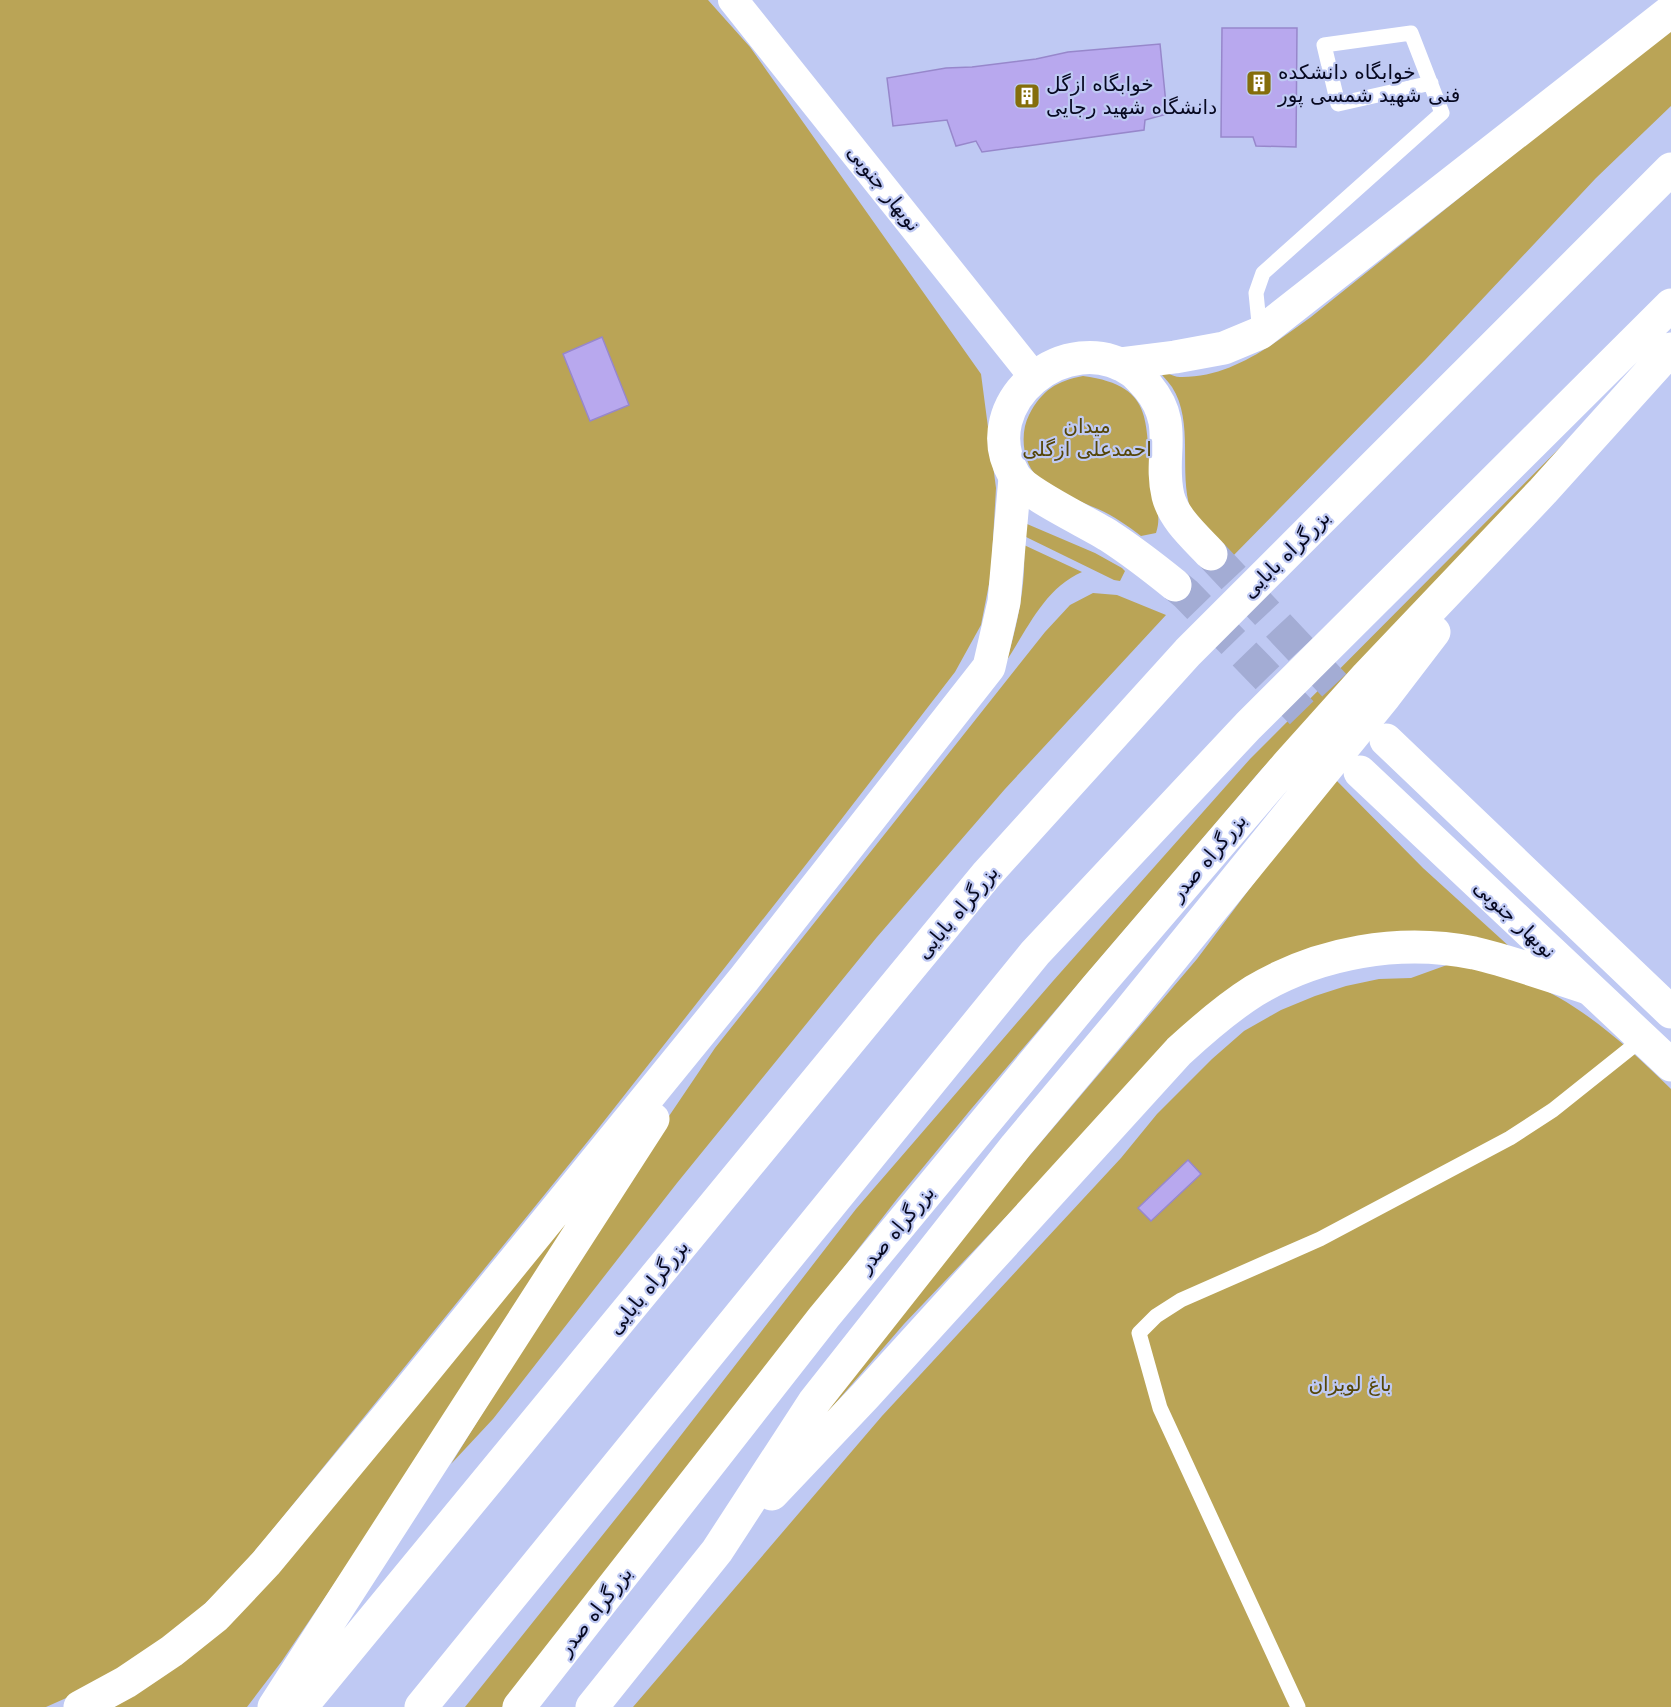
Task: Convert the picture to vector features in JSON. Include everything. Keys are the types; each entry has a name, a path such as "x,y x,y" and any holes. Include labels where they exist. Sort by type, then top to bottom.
{"main road":[{"path":"1119,364 1224,348 1260,333 1671,11"},
{"name":"بزرگراه بابایی","path":"301,1707 987,874 1188,652 1671,169"},
{"path":"421,1707 1035,953 1248,726 1671,305"},
{"path":"717,1551 814,1402 1016,1146 1314,784 1376,686 1543,491 1671,349"},
{"path":"1175,585 1110,536 1036,494 1015,478 1008,463 1004,425 1009,407 1034,377 1061,363 1085,357 1102,359 1133,371 1160,403 1165,415 1168,498 1174,512 1211,554"},
{"path":"81,1707 126,1682 172,1651 216,1616 266,1563 744,979 989,667 1004,602 1015,478"},
{"name":"بزرگراه صدر","path":"519,1707 824,1317 1096,988 1288,764 1376,686"},
{"name":"نوبهار جنوبی","path":"1386,740 1671,1012"},
{"name":"نوبهار جنوبی","path":"1360,772 1671,1065"},
{"path":"592,1706 717,1551 865,1396 1179,1051 1215,1018 1255,991 1292,972 1334,957 1379,948 1421,947 1473,953 1588,988"},
{"path":"274,1707 744,979"}],"street":[{"name":"نوبهار جنوبی","path":"733,0 1034,377"}],"lane":[{"path":"1260,333 1256,293 1263,273 1442,113 1431,83 1411,33 1324,45 1338,104 1431,83"},
{"path":"1298,1707 1161,1408 1139,1333 1156,1316 1181,1300 1320,1239 1510,1138 1553,1110 1642,1039"}],"green space":[{"path":"0,0 708,0 750,47 981,374 996,488 991,574 981,625 955,672 830,834 597,1130 226,1584 178,1629 91,1687 46,1707 0,1707"},
{"path":"1671,28 1671,106 1596,178 1426,359 1229,560 1199,527 1190,507 1186,490 1185,437 1179,402 1172,387 1154,366 1177,377 1199,376 1234,366 1266,349 1311,317"},
{"path":"1660,347 1261,770 972,1108 897,1199 502,1707 465,1707 637,1492 856,1209 1053,981 1250,759"},
{"name":"میدان احمدعلی ازگلی","path":"1083,376 1107,381 1125,389 1136,399 1143,412 1158,514 1156,533 1141,536 1110,515 1058,491 1037,476 1028,463 1024,447 1024,430 1034,406 1051,388"},
{"path":"1027,524 1095,553 1122,568 1125,571 1120,581 1024,536"},
{"path":"1024,545 1082,572 1069,579 1048,598 1007,660 1020,603 1024,575"},
{"path":"1093,593 1117,595 1166,615 1005,789 877,937 677,1183 493,1419 451,1464 640,1159 715,1048 1045,632 1070,605"},
{"path":"1333,777 1423,868 1511,948 1327,944 1043,1178 904,1324 828,1412 822,1408 1001,1189 1197,959"},
{"name":"باغ لویزان","path":"1458,961 1508,975 1565,1001 1621,1042 1671,1089 1671,1707 633,1707 882,1416 1121,1158 1157,1114 1212,1059 1244,1031 1281,1010 1315,996 1379,979 1411,978"},
{"path":"650,1103 441,1426 282,1661 247,1707 114,1707 135,1695"}],"building":[{"name":"خوابگاه دانشکده فنی شهید شمسی پور","path":"1222,28 1297,28 1296,147 1256,146 1253,137 1221,137"},
{"name":"خوابگاه ازگل دانشگاه شهید رجایی","path":"1160,44 1167,114 1145,120 1144,130 982,152 976,141 956,146 947,120 893,126 887,78 946,68 1036,59 1068,52"},
{"path":"602,337 629,405 590,421 563,354"},
{"path":"1188,1160 1201,1174 1151,1221 1138,1208"}],"tunnel":[{"path":"1211,554 1366,719"},
{"path":"1175,585 1338,750"}],"place":[{"name":"خوابگاه دانشکده فنی شهید شمسی پور","path":"1259,83"},
{"name":"خوابگاه ازگل دانشگاه شهید رجایی","path":"1027,96"}]}
